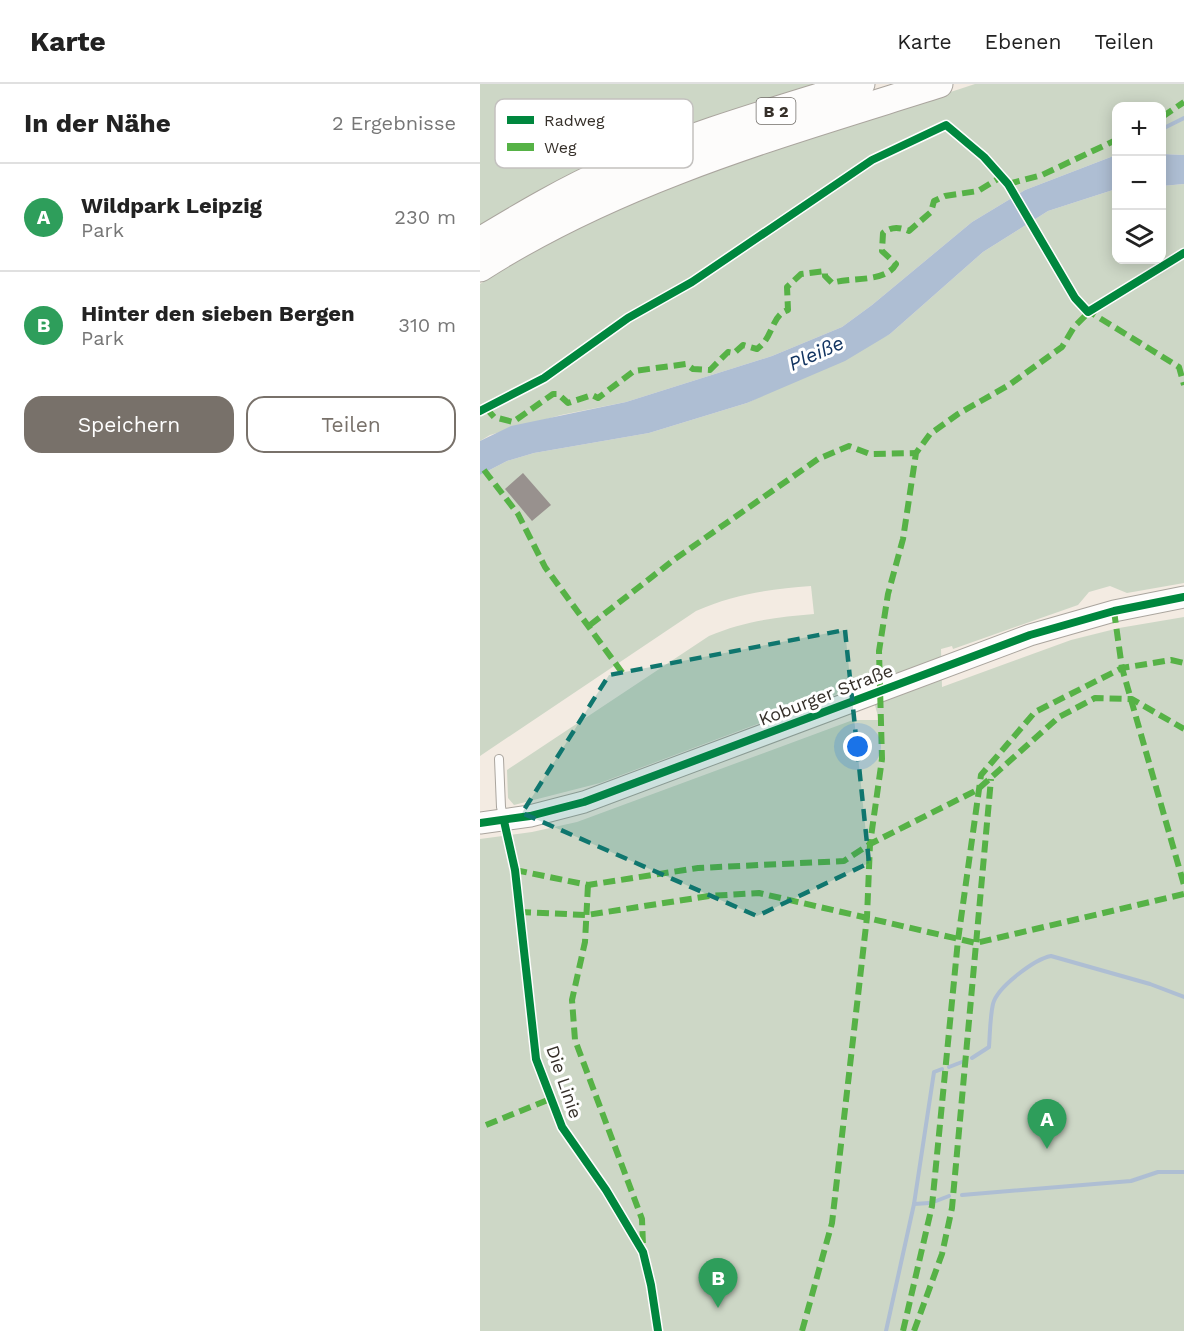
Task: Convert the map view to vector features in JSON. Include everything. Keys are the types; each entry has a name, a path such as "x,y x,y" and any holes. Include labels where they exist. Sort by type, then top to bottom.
{"highway":[{"name":"B 2","path":"693,138 861,84"},
{"name":"B 2","path":"693,165 939,84"},
{"name":"B 2","path":"480,241 533,209 616,168"},
{"name":"B 2","path":"480,268 567,218 650,180 684,168"}],"main road":[{"name":"Koburger Straße","path":"480,823 504,820 584,802 856,698 1073,622 1184,597"}],"lane":[{"name":"Die Linie","path":"499,759 501,807 515,870 536,1059 562,1127 606,1190 643,1252 658,1331"}],"highlighted area":[{"path":"845,630 869,863 757,916 522,813 609,675"}],"green space":[{"path":"480,84 828,84 693,135 693,99 495,99 495,168 606,168 543,192 480,225"},
{"path":"975,84 1184,84 1184,155 1166,154 1166,102 1112,102 1112,157 1025,190 972,222 842,327 772,356 626,402 561,415 490,435 480,441 480,284 548,240 665,186"},
{"path":"1184,184 1184,583 1127,593 1110,586 1089,592 1078,605 953,649 952,646 941,649 942,687 1071,640 1119,628 1184,617 1184,1331 480,1331 480,839 532,832 577,822 853,720 879,720 867,676 856,683 856,687 600,783 514,805 508,798 507,770 709,636 761,620 814,614 811,586 752,593 710,605 696,611 480,756 480,475 507,461 534,453 649,433 747,403 890,334 983,252 1048,211 1112,190 1112,264 1166,264 1166,186"}],"water":[{"path":"1166,154 1184,155 1184,184 1166,186"},
{"name":"Pleiße","path":"1112,157 1112,190 1048,211 983,252 890,334 845,361 747,403 649,433 534,453 507,461 480,475 480,441 511,426 626,402 772,356 842,327 972,222 1025,190"}],"building":[{"path":"523,473 551,505 532,521 505,489"}],"waterway":[{"path":"1166,127 1184,118"},
{"path":"972,1058 989,1047 993,1004 996,997 1009,982 1044,958 1051,956 1150,984 1184,997"},
{"path":"949,1067 962,1062"},
{"path":"886,1331 914,1204 934,1072 942,1069"},
{"path":"962,1195 1131,1181 1158,1172 1184,1172"},
{"path":"936,1201 949,1196"},
{"path":"914,1204 929,1203"}],"marked path":[{"path":"1166,114 1184,102"},
{"path":"1008,184 1042,175 1112,142"},
{"path":"486,408 494,417 513,422 553,394 558,394 568,403 592,395 598,398 634,371 686,364 693,369 710,370 728,352 734,353 743,345 757,349 767,339 778,317 788,310 787,287 801,274 825,271 825,276 832,283 884,274 896,264 882,251 883,233 896,228 909,231 931,212 934,201 945,196 978,191 1001,177"},
{"path":"1085,309 1179,367 1184,385"},
{"path":"802,1331 832,1223 867,917 870,844 882,759 879,651 888,594 903,539 916,453 930,434 958,414 1009,385 1062,347 1074,327 1092,309"},
{"path":"590,625 675,559 818,459 849,446 870,454 916,453"},
{"path":"484,470 518,514 545,567 624,675"},
{"path":"1114,611 1122,668 1184,885"},
{"path":"903,1331 932,1206 958,940 981,775 1035,712 1122,668 1171,660 1184,663"},
{"path":"515,870 588,885 698,868 844,861 870,844 977,790 1059,717 1095,698 1132,699 1184,729"},
{"path":"914,1331 942,1254 952,1208 991,779"},
{"path":"588,885 585,942 572,1000 575,1040 642,1219 643,1246"},
{"path":"519,912 587,915 709,896 759,893 976,943 1184,894"},
{"path":"486,1125 550,1099"}],"cycle path":[{"path":"480,411 544,378 628,318 692,282 872,160 946,125 984,157 1008,184 1075,298 1088,312 1184,253"},
{"path":"480,823 530,816 584,802 1030,635 1114,611 1184,597"},
{"path":"504,821 515,870 536,1059 562,1127 606,1190 643,1252 658,1331"}],"place":[{"name":"Wildpark Leipzig","path":"1047,1149"},
{"name":"Hinter den sieben Bergen","path":"718,1308"}]}
